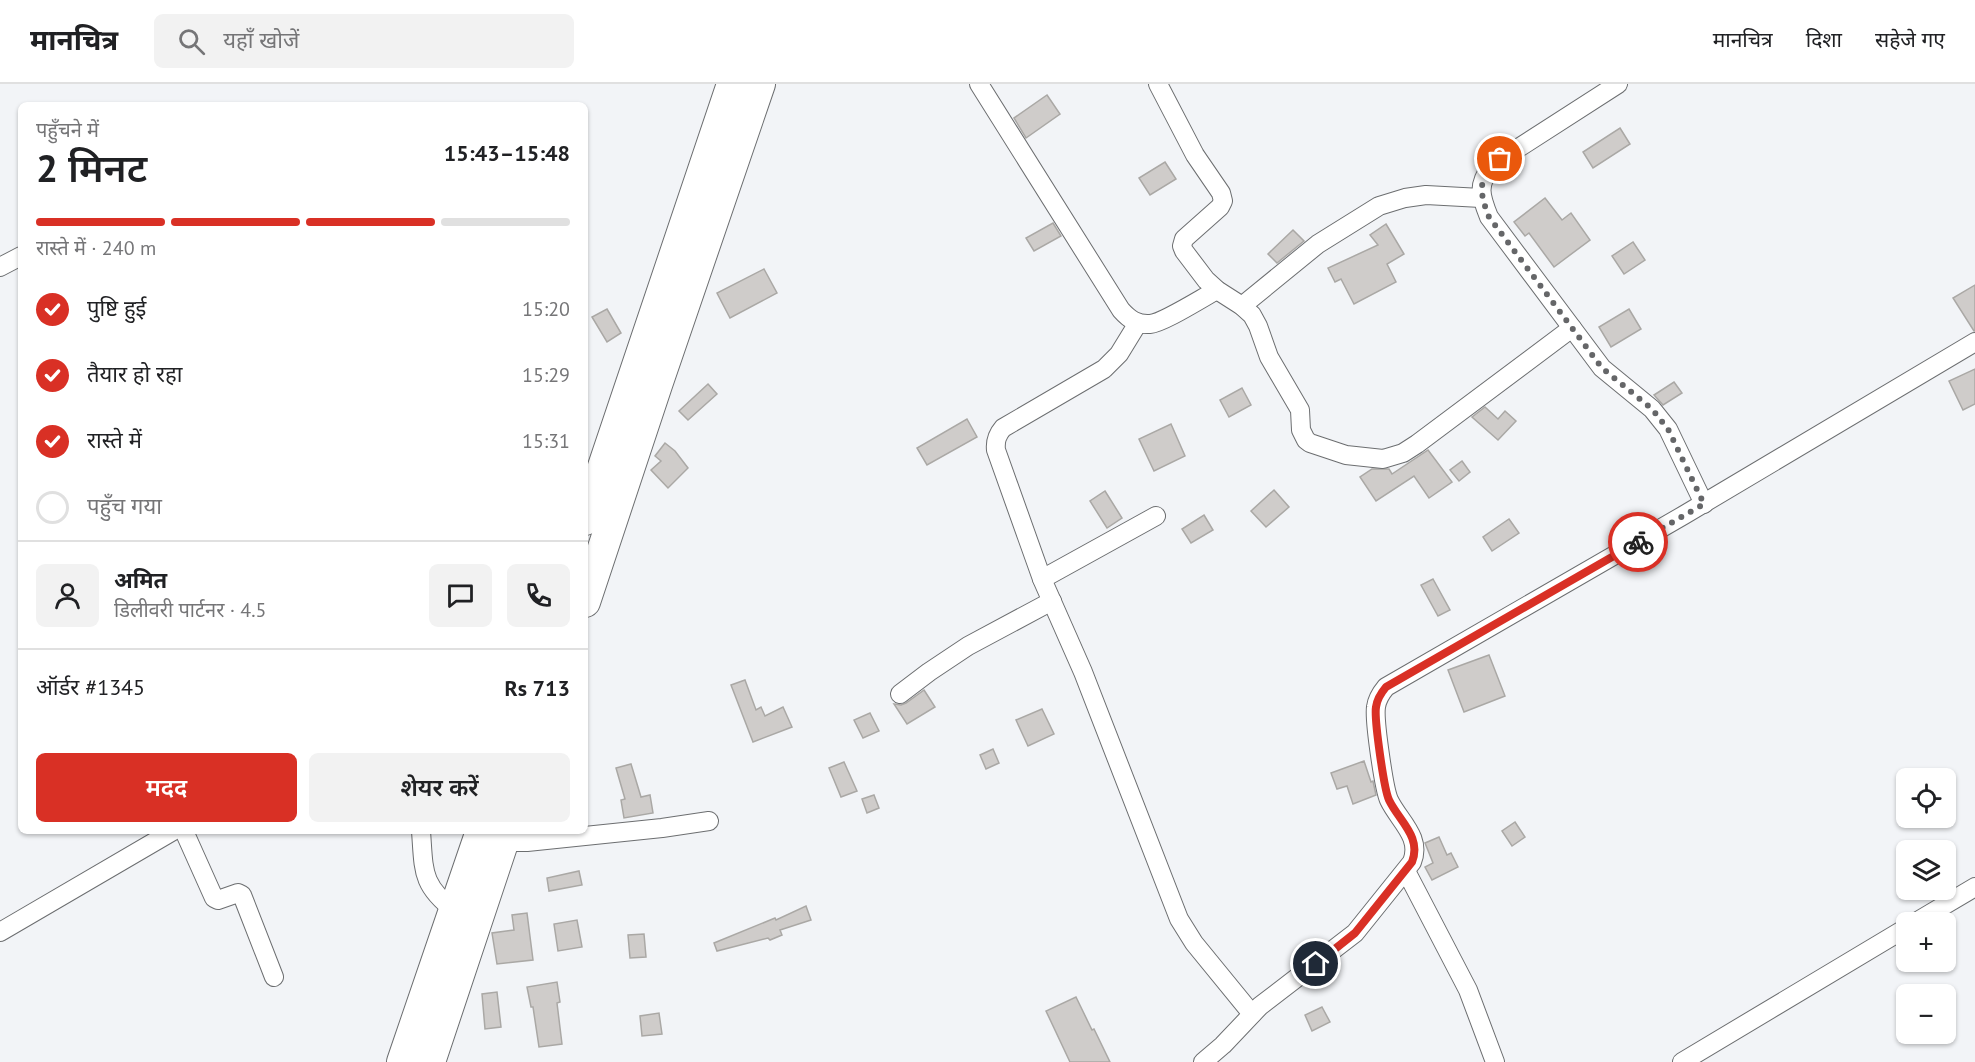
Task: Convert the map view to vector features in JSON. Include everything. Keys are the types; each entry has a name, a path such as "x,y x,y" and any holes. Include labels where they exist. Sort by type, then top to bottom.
{"highway":[{"path":"588,511 732,84"},
{"path":"588,593 660,374 760,84"},
{"path":"402,1062 455,911 497,835"},
{"path":"430,1062 497,835"}],"street":[{"path":"979,84 1121,310 1129,319 1138,323 1152,324 1216,290"},
{"path":"1158,84 1198,161 1222,197 1222,204 1184,238 1182,246 1216,290 1252,315 1269,357 1300,411 1301,430 1310,443 1346,455 1383,459 1403,453 1572,328"},
{"path":"1618,84 1492,165 1485,174 1481,198 1489,217 1602,368 1660,418 1668,429 1704,504"},
{"path":"1242,306 1318,244 1379,206 1405,198 1426,195 1481,198"},
{"path":"0,267 18,258"},
{"path":"1138,323 1119,354 1104,369 1003,428 998,435 996,450 1042,579 1083,672 1179,919 1194,943 1252,1014"},
{"path":"1203,1062 1223,1045 1252,1014 1355,933 1406,871 1416,854 1413,838 1391,803 1386,789 1375,710 1380,694 1386,687 1704,504 1975,342"},
{"path":"1042,579 1156,516"},
{"path":"900,694 968,645 1052,601"},
{"path":"588,831 662,828 709,821"},
{"path":"0,932 168,834"},
{"path":"185,834 214,898 218,900 238,893 242,895 274,977"},
{"path":"421,834 426,879 439,899 455,911"},
{"path":"497,835 521,834"},
{"path":"1406,871 1468,990 1495,1062"},
{"path":"1933,912 1975,887"},
{"path":"1682,1062 1896,934"}],"building":[{"path":"1047,95 1060,114 1026,138 1014,118"},
{"path":"1620,128 1630,144 1593,168 1583,152"},
{"path":"1165,162 1176,179 1150,195 1139,178"},
{"path":"1545,198 1562,220 1571,213 1590,240 1554,267 1529,233 1525,236 1514,222"},
{"path":"1053,223 1061,236 1034,251 1026,238"},
{"path":"1386,224 1404,254 1387,264 1396,282 1354,304 1341,279 1335,282 1328,268 1378,245 1370,235"},
{"path":"1293,230 1304,241 1277,263 1268,254"},
{"path":"1633,242 1645,260 1624,274 1612,256"},
{"path":"764,269 777,293 730,318 717,293"},
{"path":"1975,285 1975,331 1974,331 1953,298"},
{"path":"607,309 621,333 607,342 592,317"},
{"path":"1629,309 1641,329 1611,347 1599,327"},
{"path":"1975,369 1975,404 1963,410 1949,381"},
{"path":"1674,382 1682,393 1663,405 1654,395"},
{"path":"708,384 717,394 688,420 679,411"},
{"path":"1242,388 1251,405 1229,417 1220,400"},
{"path":"1485,407 1498,419 1505,411 1516,421 1498,440 1472,417"},
{"path":"967,419 977,437 927,465 917,448"},
{"path":"1171,424 1185,456 1154,471 1139,439"},
{"path":"665,443 675,451 688,468 668,488 651,470 661,461 655,456"},
{"path":"1428,450 1452,482 1429,498 1414,476 1376,501 1360,477 1372,469 1389,469 1392,474"},
{"path":"1462,461 1470,472 1459,481 1450,470"},
{"path":"1274,490 1289,507 1266,527 1251,511"},
{"path":"1105,491 1122,518 1107,528 1090,501"},
{"path":"1204,515 1213,530 1191,543 1182,529"},
{"path":"1509,519 1519,533 1492,551 1483,537"},
{"path":"1433,579 1450,610 1438,616 1421,585"},
{"path":"1489,655 1505,696 1464,712 1448,670"},
{"path":"745,680 756,710 761,707 765,716 783,707 792,727 753,742 731,685"},
{"path":"924,690 935,707 907,724 894,704 906,703"},
{"path":"1042,709 1054,734 1028,746 1016,720"},
{"path":"870,713 879,731 863,738 854,720"},
{"path":"993,749 999,763 986,769 980,755"},
{"path":"1364,761 1371,782 1373,781 1376,795 1353,804 1347,786 1337,789 1331,773"},
{"path":"844,762 857,791 841,797 829,768"},
{"path":"631,764 641,797 650,795 653,813 624,818 621,800 625,799 616,768"},
{"path":"874,795 879,808 867,813 862,799"},
{"path":"1515,822 1525,837 1512,846 1502,831"},
{"path":"1439,837 1447,855 1451,853 1458,867 1432,880 1425,867 1433,863 1425,843"},
{"path":"579,871 582,885 549,891 547,878"},
{"path":"806,906 811,920 780,930 782,935 770,940 768,938 717,951 714,943"},
{"path":"527,913 533,960 497,964 492,933 514,930 512,915"},
{"path":"577,920 582,947 558,951 554,924"},
{"path":"644,934 646,957 630,958 628,935"},
{"path":"557,982 562,1044 539,1047 533,1007 531,1007 527,987"},
{"path":"497,992 501,1027 485,1029 482,994"},
{"path":"1076,997 1110,1062 1070,1062 1046,1011"},
{"path":"1322,1007 1330,1022 1312,1031 1305,1015"},
{"path":"659,1013 662,1034 642,1036 640,1016"}],"way so far":[{"path":"1500,159 1485,174 1482,186 1481,198 1489,217 1602,368 1660,418 1668,429 1704,504 1638,542"}],"route":[{"path":"1316,964 1355,933 1416,854 1413,838 1391,803 1386,789 1375,710 1380,694 1386,687 1638,542"}]}
